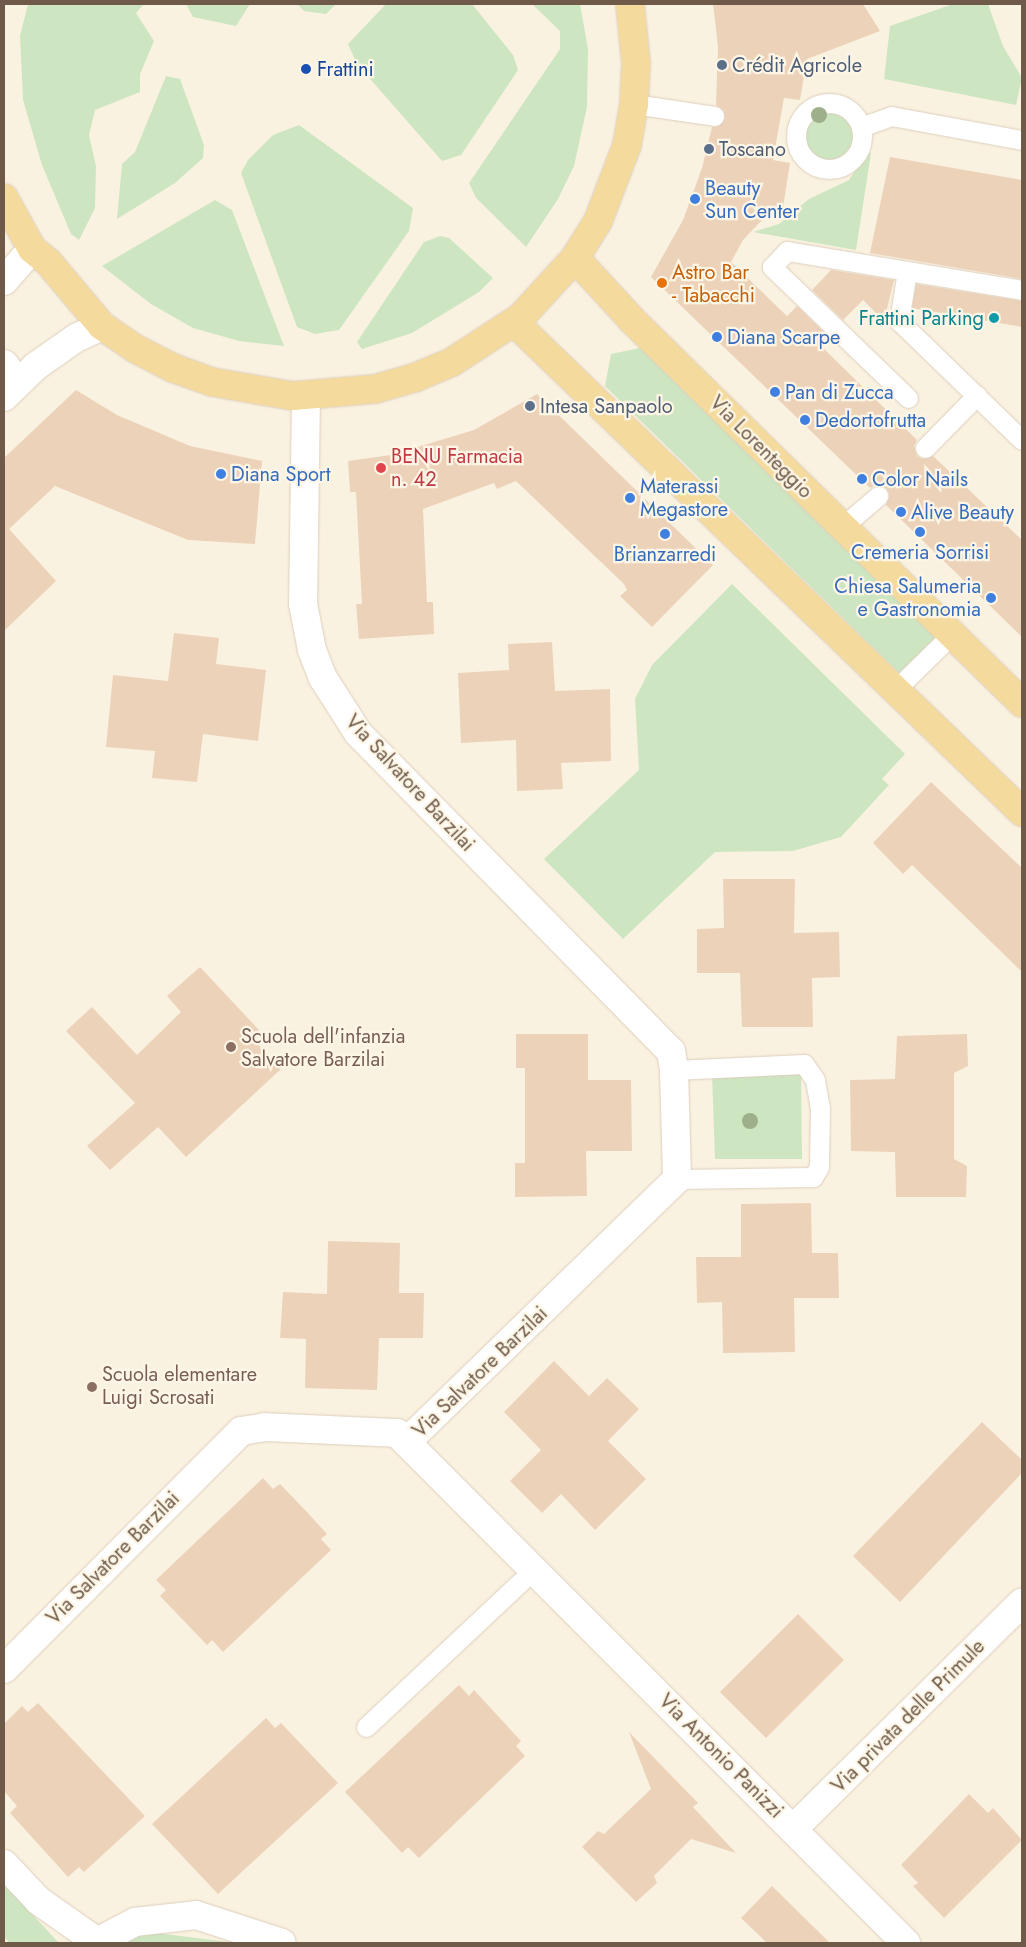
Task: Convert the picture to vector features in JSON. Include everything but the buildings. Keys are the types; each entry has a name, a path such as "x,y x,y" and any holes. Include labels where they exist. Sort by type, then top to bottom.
{"main road":[{"path":"4,198 32,249 49,263 102,326 144,353 212,382 252,392 306,396 375,389 414,378 452,362 514,322 548,291 575,258 598,221 614,184 627,144 634,104 636,63 630,4"},
{"name":"Via Lorenteggio","path":"575,258 631,319 1022,703"},
{"path":"514,322 785,586 896,689 1022,812"}],"street":[{"path":"4,281 32,249"},
{"path":"7,394 36,366 76,338 102,326"},
{"path":"4,364 8,368 7,394"},
{"name":"Via Salvatore Barzilai","path":"4,1669 241,1432 265,1427 397,1433 408,1441 677,1179 674,1070 671,1051 358,733 328,686 312,650 303,604 306,396"},
{"name":"Via Antonio Panizzi","path":"408,1441 906,1943"},
{"name":"Via privata delle Primule","path":"793,1829 1022,1602"},
{"path":"4,1864 39,1901 96,1942 135,1922 196,1915 282,1943"}],"lane":[{"path":"828,103 842,106 854,114 862,127 862,142 856,156 845,166 831,170 816,167 804,158 788,129 813,107 828,103"},
{"path":"634,104 714,116"},
{"path":"862,127 892,116 1022,140"},
{"path":"908,398 772,267 786,251 1022,290"},
{"path":"907,271 899,321 1022,440"},
{"path":"924,448 977,395"},
{"path":"842,527 878,496"},
{"path":"896,689 952,634"},
{"path":"674,1070 804,1064 815,1080 820,1108 819,1167 813,1176 677,1179"},
{"path":"366,1728 534,1569"}],"green space":[{"path":"28,4 144,4 136,13 154,41 140,74 140,92 95,110 89,135 96,166 95,208 79,240 71,234 42,165 23,100 20,36"},
{"path":"186,4 250,4 236,26 193,17"},
{"path":"297,4 336,4 326,14 304,11"},
{"path":"386,4 472,4 513,55 518,70 461,155 442,161 357,64 348,44"},
{"path":"532,4 580,4 588,49 587,107 574,166 558,199 526,247 476,198 469,183 560,49 560,31"},
{"path":"953,4 988,4 1003,46 1022,78 1016,105 884,79 890,26"},
{"path":"166,76 180,79 204,145 203,158 175,183 117,219 122,164 135,152"},
{"path":"828,110 842,114 850,122 854,136 850,150 842,158 828,162 814,158 806,150 802,136 806,122 814,114"},
{"path":"299,125 413,208 409,231 339,330 315,334 297,327 241,173 248,160 273,135"},
{"path":"866,153 871,153 856,250 753,232 779,224 809,199 849,180"},
{"path":"215,200 232,210 284,346 239,341 193,328 151,304 102,266"},
{"path":"440,236 449,238 493,278 479,292 412,333 362,349 357,342 424,242"},
{"path":"645,347 942,638 902,676 605,386 611,354"},
{"path":"732,584 905,754 882,779 889,785 841,837 793,851 715,852 623,939 544,859 639,770 635,699 652,665"},
{"path":"801,1073 802,1159 715,1159 712,1075"},
{"path":"4,1884 59,1943 10,1943 4,1937"},
{"path":"141,1931 236,1943 119,1943"}],"place":[{"name":"Crédit Agricole","path":"722,65"},
{"name":"Frattini","path":"306,69"},
{"name":"Toscano","path":"709,149"},
{"name":"Beauty Sun Center","path":"695,199"},
{"name":"Astro Bar - Tabacchi","path":"662,283"},
{"name":"Frattini Parking","path":"994,318"},
{"name":"Diana Scarpe","path":"717,337"},
{"name":"Pan di Zucca","path":"775,392"},
{"name":"Intesa Sanpaolo","path":"530,406"},
{"name":"Dedortofrutta","path":"805,420"},
{"name":"BENU Farmacia n. 42","path":"381,468"},
{"name":"Diana Sport","path":"221,474"},
{"name":"Color Nails","path":"862,479"},
{"name":"Materassi Megastore","path":"630,498"},
{"name":"Alive Beauty","path":"901,512"},
{"name":"Cremeria Sorrisi","path":"920,532"},
{"name":"Brianzarredi","path":"665,534"},
{"name":"Chiesa Salumeria e Gastronomia","path":"991,598"},
{"name":"Scuola dell'infanzia Salvatore Barzilai","path":"231,1047"},
{"name":"Scuola elementare Luigi Scrosati","path":"92,1387"}]}
